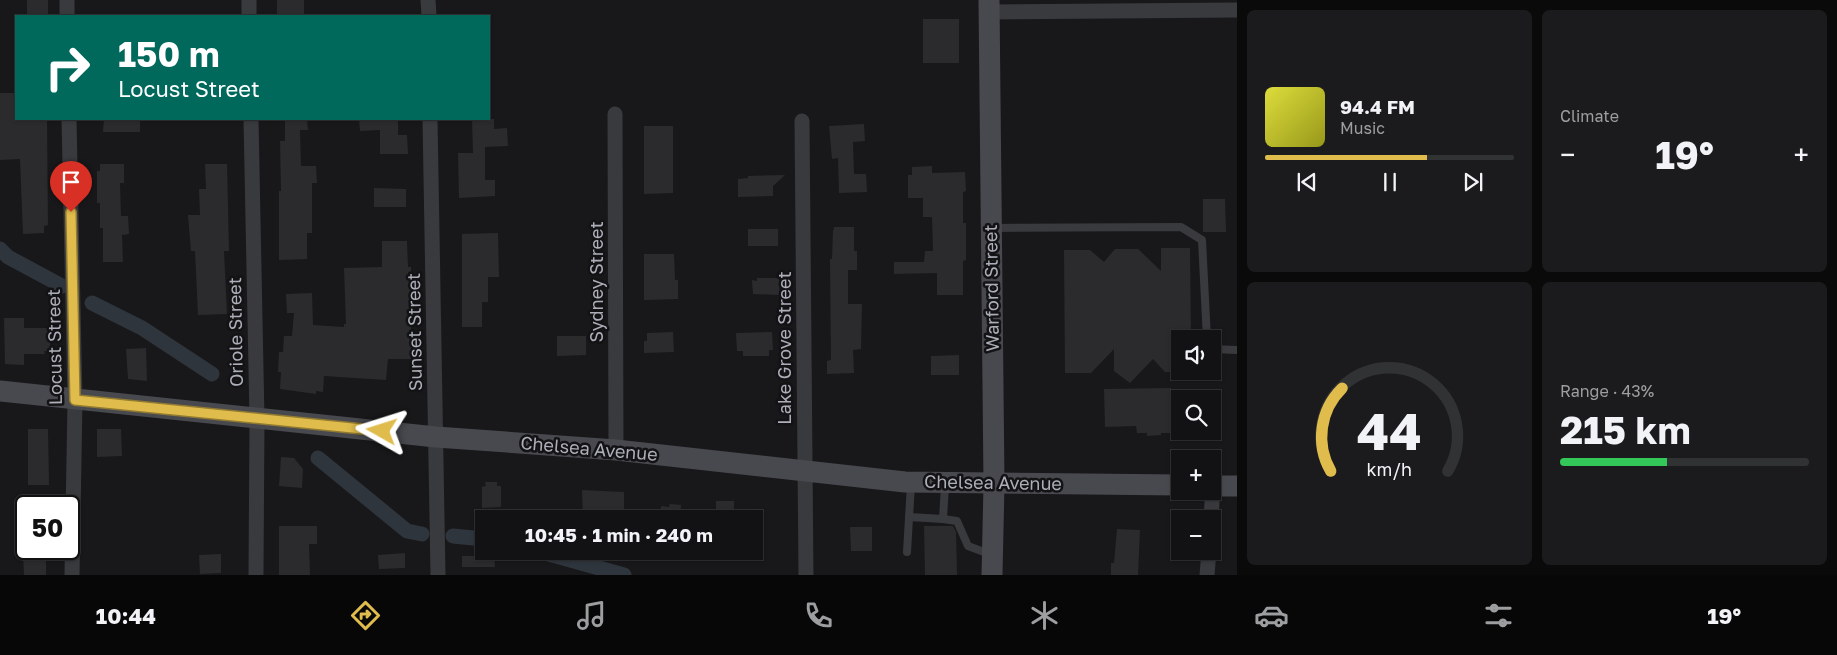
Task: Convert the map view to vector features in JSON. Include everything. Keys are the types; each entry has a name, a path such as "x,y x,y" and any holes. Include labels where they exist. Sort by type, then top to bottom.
{"main road":[{"name":"Warford Street","path":"989,6 994,484 992,565"},
{"name":"Chelsea Avenue","path":"0,391 436,437 616,450 911,482 1171,485"},
{"path":"1221,486 1237,486"}],"street":[{"path":"67,0 67,15"},
{"path":"249,0 249,15"},
{"path":"428,0 428,15"},
{"path":"989,6 1237,10"},
{"name":"Sydney Street","path":"615,114 616,450"},
{"name":"Locust Street","path":"70,120 75,400 72,575"},
{"name":"Oriole Street","path":"251,120 257,419 256,575"},
{"name":"Sunset Street","path":"430,120 438,575"},
{"name":"Lake Grove Street","path":"802,121 806,575"},
{"path":"1207,575 1208,560"}],"lane":[{"path":"992,228 1181,227 1202,240 1207,330"},
{"path":"1221,349 1237,350"},
{"path":"907,552 911,482"},
{"path":"944,519 945,483"},
{"path":"909,517 957,521 968,546 992,565"}],"building":[{"path":"27,0 48,0 48,15 27,15"},
{"path":"277,0 304,0 304,15 277,15"},
{"path":"923,19 959,19 959,63 923,63"},
{"path":"0,93 15,93 15,120 47,120 48,225 44,226 44,233 23,234 20,159 0,160"},
{"path":"494,119 494,129 507,128 508,146 485,147 485,180 495,180 495,196 459,198 458,153 473,153 472,120"},
{"path":"104,120 140,120 140,132 103,132"},
{"path":"285,120 307,120 308,130 300,130 301,166 316,166 317,183 312,183 312,233 307,233 307,259 279,260 280,141 285,141"},
{"path":"359,120 398,120 398,135 407,135 408,154 380,154 380,130 360,131"},
{"path":"864,124 865,141 853,142 854,174 866,174 867,192 839,193 838,158 832,159 829,126"},
{"path":"644,126 673,126 673,193 644,194"},
{"path":"100,164 124,164 124,183 120,183 121,216 128,216 129,234 122,235 123,262 103,262 103,228 100,228 100,203 97,203 97,171 100,171"},
{"path":"205,164 227,164 229,251 224,251 227,314 198,315 195,251 191,251 188,215 200,215 199,189 206,189"},
{"path":"932,166 932,173 965,172 966,191 963,192 963,223 966,223 966,260 963,261 963,295 937,295 937,273 894,274 894,262 924,262 925,251 933,251 932,217 923,217 923,198 908,198 908,175 912,175 912,167"},
{"path":"785,175 773,186 773,196 738,197 738,179 748,178 748,176"},
{"path":"374,188 406,189 406,207 374,207"},
{"path":"1203,199 1225,199 1226,232 1203,232"},
{"path":"834,227 854,227 854,251 857,251 857,270 848,270 848,304 862,304 861,349 853,350 854,373 827,374 827,361 831,360 830,259 832,259"},
{"path":"748,229 778,229 778,246 748,246"},
{"path":"498,233 499,277 488,277 488,302 482,302 482,327 462,327 462,234"},
{"path":"382,241 407,241 408,267 411,267 411,359 388,359 386,380 324,376 323,392 316,391 316,394 280,389 281,372 278,372 279,352 283,352 284,336 292,336 294,313 287,313 286,294 312,293 313,325 344,327 344,324 346,324 344,268 382,267"},
{"path":"1161,248 1190,248 1191,330 1171,330 1171,372 1165,372 1153,359 1130,383 1114,371 1114,349 1091,373 1065,373 1064,250 1090,250 1104,262 1115,249 1138,249 1161,271"},
{"path":"644,254 674,254 675,280 678,280 678,299 644,300"},
{"path":"757,278 780,278 779,295 753,294 752,280 757,281"},
{"path":"4,318 24,318 24,328 50,328 50,351 44,351 45,354 24,354 24,365 5,364"},
{"path":"673,332 674,352 644,353 644,341 647,341 647,333"},
{"path":"772,332 773,350 769,350 769,356 743,356 743,351 737,351 736,333"},
{"path":"557,336 586,336 586,355 557,356"},
{"path":"146,348 147,381 128,379 126,349"},
{"path":"959,355 959,375 931,375 931,356"},
{"path":"1171,388 1171,433 1147,436 1147,433 1137,433 1136,426 1105,427 1104,389"},
{"path":"28,429 48,429 49,485 28,485"},
{"path":"97,429 121,429 122,456 97,457"},
{"path":"281,457 294,458 303,469 302,488 279,486"},
{"path":"485,482 497,482 497,486 501,486 501,507 482,508 482,487 486,486"},
{"path":"582,490 624,492 624,510 583,510"},
{"path":"716,501 734,501 734,510 716,510"},
{"path":"670,504 681,505 681,510 661,510 661,506 669,507"},
{"path":"279,526 317,526 317,544 309,544 310,575 279,575"},
{"path":"924,526 953,526 956,532 957,575 925,575"},
{"path":"850,527 872,527 872,551 851,551"},
{"path":"1117,529 1140,530 1138,575 1111,575 1111,563 1114,563"},
{"path":"405,553 405,568 379,569 378,555"},
{"path":"221,554 221,573 200,574 199,555"},
{"path":"462,556 475,556 475,560 494,560 495,567 462,567"},
{"path":"23,560 46,560 46,575 24,575"}],"waterway":[{"path":"0,249 8,257 62,286"},
{"path":"92,303 142,328 212,374"},
{"path":"318,458 407,531 422,534"},
{"path":"453,536 475,538"},
{"path":"570,560 624,575"}],"route":[{"path":"71,212 75,400 382,431"}]}
